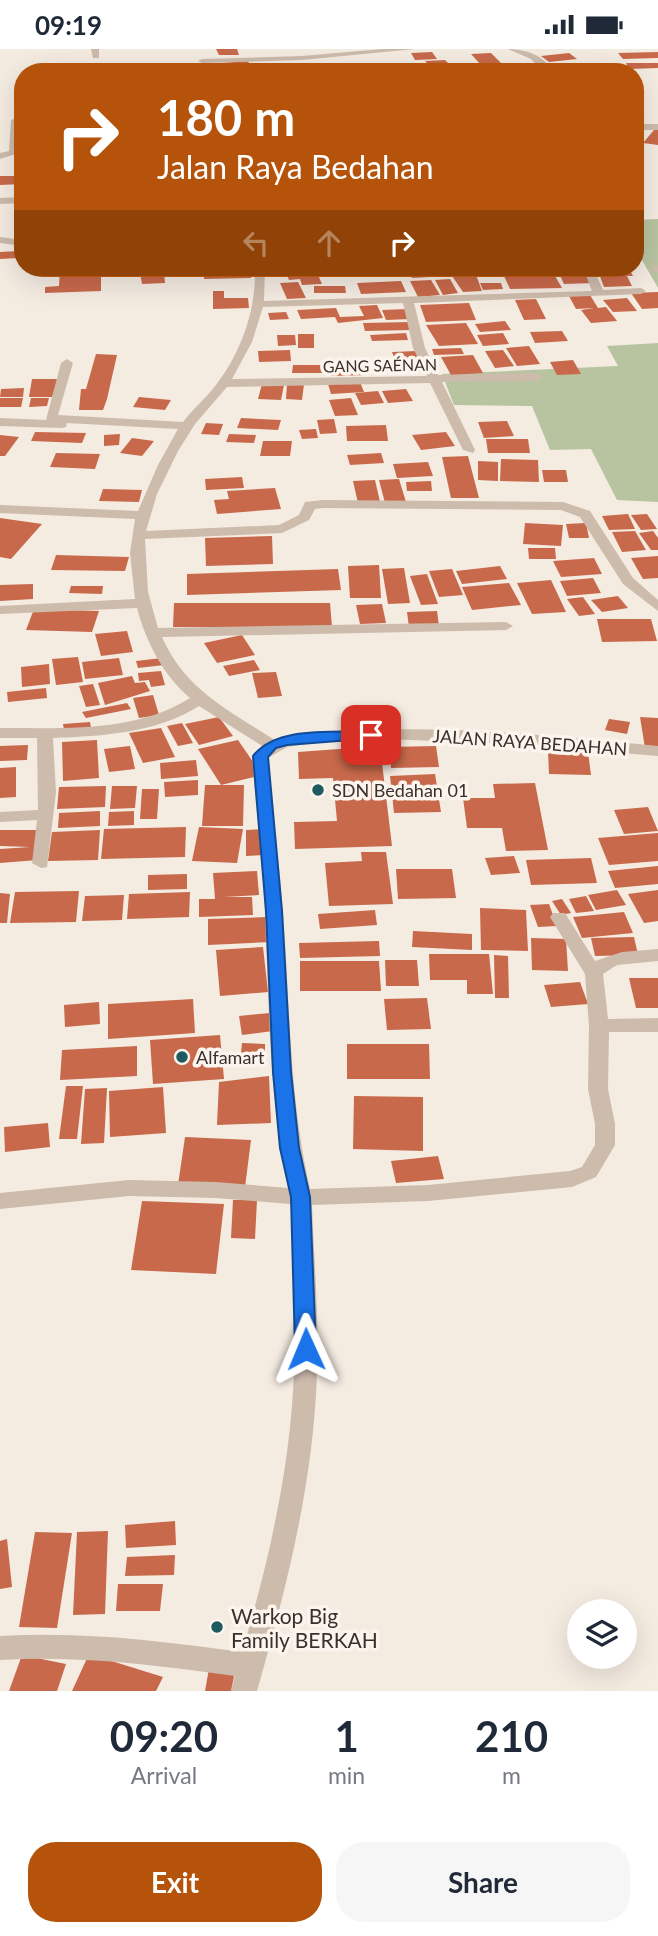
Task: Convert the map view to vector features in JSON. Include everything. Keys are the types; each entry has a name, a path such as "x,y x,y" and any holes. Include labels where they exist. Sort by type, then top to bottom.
{"street":[{"path":"198,49 202,61 330,57 411,49"},
{"path":"512,49 534,57 541,63"},
{"path":"0,1648 38,1644 144,1651 248,1678 275,1584 301,1432 306,1369 301,1197 290,1148 282,1072 274,911 260,756 271,745 201,698 181,681 153,633 143,603 138,535 144,515 187,426 223,383 247,339 262,292 261,277"},
{"path":"592,277 599,293"},
{"path":"259,304 641,291"},
{"path":"408,300 419,348 469,450"},
{"path":"51,418 67,363"},
{"name":"GANG SAÉNAN","path":"223,383 537,377"},
{"path":"0,419 51,418 187,426"},
{"path":"0,419 160,424"},
{"path":"138,535 282,529 304,517 310,505 323,504 563,506 585,514 628,581 658,607"},
{"path":"0,509 144,515"},
{"path":"0,610 143,603"},
{"path":"153,633 506,626"},
{"path":"0,733 45,732 157,720 176,715 201,698"},
{"path":"41,863 48,759 45,732"},
{"name":"JALAN RAYA BEDAHAN","path":"271,745 300,738 435,735 658,751"},
{"path":"0,817 45,815"},
{"path":"0,1201 129,1188 216,1190 301,1197 514,1186 572,1179 589,1172 605,1145 605,1124 598,1089 600,1026 594,974 559,917"},
{"path":"594,974 597,966 606,961 658,955"},
{"path":"600,1026 658,1025"}],"green space":[{"path":"658,219 658,288 644,264 644,220"},
{"path":"658,343 658,502 617,500 591,449 550,450 532,406 454,405 442,374 618,366 607,346"}],"building":[{"path":"216,49 237,49 239,55 219,55"},
{"path":"432,52 437,59 415,60 411,53"},
{"path":"658,52 658,58 623,59 618,53"},
{"path":"491,53 501,63 479,63 471,54"},
{"path":"569,53 577,59 549,62 541,56"},
{"path":"445,60 448,63 427,63 425,61"},
{"path":"644,63 658,63 658,68 644,68"},
{"path":"654,130 658,130 658,145 644,142"},
{"path":"0,176 14,176 14,184 0,185"},
{"path":"14,251 14,258 0,259 0,252"},
{"path":"60,277 101,277 101,291 45,293 45,287 59,286"},
{"path":"141,277 164,277 165,283 142,284"},
{"path":"204,277 251,277 251,278"},
{"path":"288,277 319,277 322,284 302,285 300,279 289,280"},
{"path":"453,277 477,277 482,291 463,292"},
{"path":"504,277 556,277 562,288 510,289"},
{"path":"561,277 590,277 594,283 564,284"},
{"path":"600,277 628,277 632,286 604,287"},
{"path":"450,279 458,293 443,295 435,280"},
{"path":"431,280 440,295 418,297 410,281"},
{"path":"401,281 406,292 361,294 357,283"},
{"path":"298,282 306,298 287,299 280,283"},
{"path":"480,283 501,283 503,289 483,290"},
{"path":"314,286 345,286 346,293 314,293"},
{"path":"213,291 224,291 224,298 248,298 249,308 213,309"},
{"path":"658,292 658,308 642,309 631,293"},
{"path":"590,295 598,308 606,307 617,321 591,323 581,310 594,308 576,309 569,296"},
{"path":"627,298 637,311 613,312 603,300"},
{"path":"536,299 546,319 524,320 515,300"},
{"path":"469,303 476,320 426,322 420,305"},
{"path":"377,305 383,318 338,323 335,317 301,319 297,310 336,308 340,317 364,316 359,306"},
{"path":"407,309 411,319 386,320 382,310"},
{"path":"286,312 289,319 270,320 268,313"},
{"path":"505,321 511,330 480,332 475,324"},
{"path":"410,322 412,330 365,331 363,323"},
{"path":"466,323 478,344 439,346 426,325"},
{"path":"562,331 568,341 535,343 530,332"},
{"path":"406,333 408,340 372,341 370,335"},
{"path":"503,333 509,344 483,346 477,335"},
{"path":"298,334 314,334 314,348 298,348"},
{"path":"277,335 295,335 296,345 278,346"},
{"path":"529,346 540,364 517,366 506,348"},
{"path":"461,348 464,354 434,355 432,349"},
{"path":"290,350 291,361 259,362 258,351"},
{"path":"503,350 514,366 495,368 485,351"},
{"path":"416,351 424,371 400,372 392,352"},
{"path":"96,354 117,355 107,399 103,410 79,410 81,389 86,389"},
{"path":"473,355 483,373 451,375 441,357"},
{"path":"573,360 581,374 557,375 550,362"},
{"path":"364,361 366,375 330,376 328,362"},
{"path":"293,365 323,365 323,373 292,373"},
{"path":"32,379 58,379 52,397 29,397"},
{"path":"360,382 364,392 331,394 328,384"},
{"path":"262,384 284,385 281,400 258,399"},
{"path":"287,384 304,384 302,400 286,399"},
{"path":"24,388 23,397 0,397 1,389"},
{"path":"406,389 413,401 388,403 382,391"},
{"path":"378,391 384,403 361,405 355,393"},
{"path":"139,397 171,400 165,410 133,407"},
{"path":"0,398 23,398 21,407 0,407"},
{"path":"31,398 49,398 47,406 29,407"},
{"path":"351,398 358,415 335,416 329,400"},
{"path":"241,418 281,420 278,430 237,428"},
{"path":"334,419 337,433 320,434 317,420"},
{"path":"507,421 514,436 484,438 478,422"},
{"path":"206,423 223,424 219,435 201,434"},
{"path":"386,425 388,441 347,441 346,426"},
{"path":"316,429 318,438 302,439 299,430"},
{"path":"35,432 86,433 82,443 31,441"},
{"path":"446,432 455,446 421,450 412,435"},
{"path":"120,434 119,445 104,446 104,435"},
{"path":"229,434 256,435 254,443 226,442"},
{"path":"0,435 19,437 5,456 0,456"},
{"path":"132,438 154,441 142,456 120,453"},
{"path":"486,439 528,439 530,453 488,453"},
{"path":"263,441 292,441 290,456 260,456"},
{"path":"56,453 100,454 95,469 50,467"},
{"path":"381,453 384,463 350,465 347,455"},
{"path":"468,456 479,498 451,498 442,457"},
{"path":"501,459 538,460 539,482 500,481"},
{"path":"478,461 498,462 498,481 478,480"},
{"path":"428,462 433,476 397,478 393,464"},
{"path":"542,470 566,470 568,482 544,482"},
{"path":"242,477 244,488 206,490 205,479"},
{"path":"399,479 406,502 385,503 379,480"},
{"path":"375,480 380,502 358,503 353,481"},
{"path":"431,481 432,491 407,491 406,482"},
{"path":"275,488 281,509 217,514 214,500 229,499 227,491"},
{"path":"103,489 142,490 139,502 99,501"},
{"path":"628,514 635,529 609,530 602,516"},
{"path":"647,514 657,529 641,530 631,515"},
{"path":"0,518 42,524 11,559 0,557"},
{"path":"525,523 563,525 561,546 523,544"},
{"path":"586,523 589,538 569,538 566,524"},
{"path":"635,531 646,550 622,552 612,532"},
{"path":"653,531 658,538 658,550 651,550 639,533"},
{"path":"272,536 273,564 206,566 205,538"},
{"path":"528,548 555,548 556,559 529,559"},
{"path":"56,555 129,557 125,571 51,570"},
{"path":"658,556 658,578 643,579 631,558"},
{"path":"594,558 602,574 561,577 553,561"},
{"path":"379,565 381,598 350,598 348,566"},
{"path":"500,566 507,579 462,584 456,571"},
{"path":"404,568 410,603 388,604 382,569"},
{"path":"338,569 341,590 187,595 187,574"},
{"path":"452,569 463,595 439,597 429,571"},
{"path":"427,574 438,604 421,605 410,576"},
{"path":"593,578 601,593 567,596 560,581"},
{"path":"551,580 566,612 532,614 517,583"},
{"path":"509,583 521,605 472,610 462,587"},
{"path":"33,584 33,599 0,601 0,585"},
{"path":"71,586 103,586 102,594 69,593"},
{"path":"618,596 628,608 602,612 591,600"},
{"path":"583,597 595,614 579,616 567,599"},
{"path":"174,603 330,603 332,627 173,627"},
{"path":"382,604 386,623 360,624 356,605"},
{"path":"34,609 99,611 92,632 26,630"},
{"path":"437,611 439,626 409,627 407,612"},
{"path":"597,619 651,619 657,641 602,642"},
{"path":"127,631 133,652 101,656 95,634"},
{"path":"242,635 255,655 217,663 204,643"},
{"path":"78,657 83,682 56,685 52,659"},
{"path":"119,658 123,675 85,679 82,662"},
{"path":"162,658 164,665 138,668 136,661"},
{"path":"254,660 260,670 229,676 223,666"},
{"path":"49,664 50,684 22,687 21,667"},
{"path":"161,671 165,685 151,687 149,680 139,681 138,673"},
{"path":"276,672 282,696 258,698 252,673"},
{"path":"132,676 135,683 145,682 150,691 105,705 98,683"},
{"path":"93,684 100,705 86,707 79,686"},
{"path":"46,688 47,698 8,702 7,692"},
{"path":"153,695 159,715 139,718 133,698"},
{"path":"127,703 131,709 86,718 82,712"},
{"path":"219,717 233,736 199,745 185,724"},
{"path":"640,717 658,718 658,748 645,748"},
{"path":"609,719 630,722 627,734 605,730"},
{"path":"90,722 91,728 64,730 63,724"},
{"path":"182,723 193,743 178,746 167,726"},
{"path":"161,728 175,757 143,763 129,733"},
{"path":"97,740 99,778 63,781 62,742"},
{"path":"238,740 262,775 221,785 198,749"},
{"path":"28,745 27,760 0,761 0,746"},
{"path":"130,746 135,769 109,772 104,749"},
{"path":"380,746 392,846 295,849 294,822 337,821 333,778 299,779 298,752"},
{"path":"436,746 439,767 391,768 389,747"},
{"path":"548,751 588,752 591,775 549,774"},
{"path":"196,760 198,776 161,779 160,763"},
{"path":"16,767 16,797 0,798 0,768"},
{"path":"435,774 441,812 394,813 390,776"},
{"path":"198,780 198,795 165,797 164,782"},
{"path":"535,783 548,850 506,851 502,828 467,828 463,798 495,798 493,784"},
{"path":"205,785 244,785 243,826 202,826"},
{"path":"106,786 105,807 57,809 59,787"},
{"path":"112,786 137,786 135,808 110,809"},
{"path":"142,789 159,789 157,819 140,819"},
{"path":"648,807 658,831 624,834 614,810"},
{"path":"100,811 100,826 58,828 59,813"},
{"path":"134,811 134,825 108,826 109,812"},
{"path":"186,827 185,857 101,859 104,829"},
{"path":"199,827 243,829 237,863 192,861"},
{"path":"266,829 266,855 246,856 246,830"},
{"path":"0,830 41,830 38,860 0,863 0,849 30,847 0,846"},
{"path":"100,830 98,860 48,861 52,832"},
{"path":"658,833 658,861 609,865 598,838"},
{"path":"361,852 386,852 393,904 329,906 325,863 362,861"},
{"path":"514,856 520,873 491,875 485,858"},
{"path":"591,858 597,883 531,885 526,860"},
{"path":"658,866 658,884 615,888 608,871"},
{"path":"396,869 452,869 456,898 398,899"},
{"path":"257,871 259,895 224,897 252,897 253,915 199,917 199,899 215,899 213,873"},
{"path":"187,874 187,889 148,890 148,875"},
{"path":"617,890 626,905 596,910 588,895"},
{"path":"658,890 658,921 644,923 628,894"},
{"path":"79,891 76,922 10,923 15,892"},
{"path":"190,892 189,917 127,919 129,894"},
{"path":"0,893 10,894 7,923 0,923"},
{"path":"124,895 122,920 82,921 85,896"},
{"path":"586,896 594,911 576,913 569,899"},
{"path":"562,899 571,913 561,915 552,901"},
{"path":"549,904 557,926 538,927 530,905"},
{"path":"480,908 526,910 528,951 481,950"},
{"path":"375,910 377,925 320,929 318,914"},
{"path":"624,912 633,933 582,938 573,917"},
{"path":"268,917 270,942 208,945 208,919"},
{"path":"413,931 472,934 472,950 412,947"},
{"path":"634,937 638,955 595,956 591,938"},
{"path":"531,938 566,939 568,971 532,970"},
{"path":"379,941 380,956 300,958 299,943"},
{"path":"263,947 268,992 220,996 216,950"},
{"path":"429,954 489,954 493,994 467,994 467,980 430,980"},
{"path":"494,955 508,956 509,998 495,998"},
{"path":"385,960 417,960 419,986 386,986"},
{"path":"300,961 379,961 381,991 300,991"},
{"path":"629,978 658,978 658,1008 636,1008"},
{"path":"580,982 588,1004 551,1007 544,985"},
{"path":"427,998 431,1029 387,1030 384,999"},
{"path":"193,999 195,1033 108,1039 108,1004"},
{"path":"99,1002 100,1024 65,1027 64,1005"},
{"path":"270,1013 273,1031 242,1035 239,1016"},
{"path":"220,1035 224,1079 153,1084 150,1040"},
{"path":"242,1043 265,1044 265,1053 241,1053"},
{"path":"347,1044 429,1044 430,1079 347,1079"},
{"path":"137,1046 137,1076 60,1080 62,1050"},
{"path":"269,1076 271,1123 217,1125 219,1082"},
{"path":"66,1086 83,1086 77,1139 59,1139"},
{"path":"163,1087 166,1133 110,1137 109,1091"},
{"path":"107,1088 104,1143 81,1144 85,1089"},
{"path":"354,1096 423,1097 423,1151 353,1149"},
{"path":"48,1123 50,1147 5,1152 4,1127"},
{"path":"185,1137 251,1140 245,1187 178,1185"},
{"path":"438,1156 444,1179 396,1183 391,1161"},
{"path":"233,1200 257,1200 255,1239 231,1238"},
{"path":"142,1201 224,1204 216,1274 131,1270"},
{"path":"175,1521 176,1545 126,1548 125,1525"},
{"path":"108,1531 105,1614 73,1615 77,1532"},
{"path":"35,1532 72,1533 57,1628 19,1627"},
{"path":"7,1539 12,1587 0,1589 0,1541"},
{"path":"175,1555 174,1575 125,1576 127,1557"},
{"path":"118,1584 163,1584 160,1611 116,1611"},
{"path":"89,1654 163,1677 156,1691 72,1691"},
{"path":"22,1655 66,1664 57,1691 9,1691"},
{"path":"210,1663 236,1667 231,1691 205,1691"}],"place":[{"name":"SDN Bedahan 01","path":"318,790"},
{"name":"Alfamart","path":"182,1057"},
{"name":"Warkop Big Family BERKAH","path":"217,1627"}],"route":[{"path":"306,1349 301,1197 290,1148 282,1072 274,911 260,756 271,745 300,738 371,735"}]}
